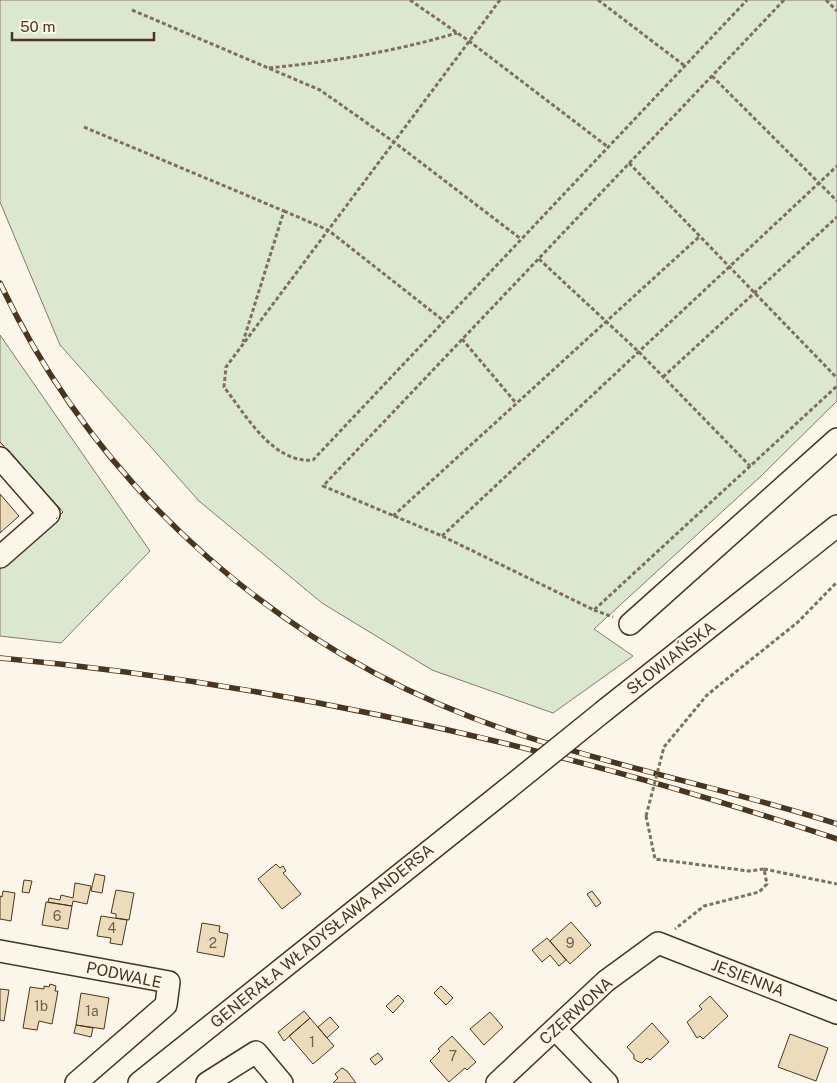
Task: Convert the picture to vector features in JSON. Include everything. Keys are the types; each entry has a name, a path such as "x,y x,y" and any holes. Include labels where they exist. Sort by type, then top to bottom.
{"street":[{"path":"630,624 837,439"},
{"path":"0,458 49,514 0,557"},
{"name":"SŁOWIAŃSKA","path":"506,790 837,526"},
{"name":"GENERAŁA WŁADYSŁAWA ANDERSA","path":"138,1083 506,790"},
{"name":"JESIENNA","path":"658,943 837,1013"},
{"name":"CZERWONA","path":"497,1083 606,982 658,943"},
{"name":"PODWALE","path":"0,951 169,982 166,1005 76,1083"},
{"path":"555,1029 607,1083"},
{"path":"207,1083 256,1052 282,1083"}],"path":[{"path":"410,0 469,41 608,147"},
{"path":"500,0 226,368 224,387 262,438 299,462 313,460 747,0"},
{"path":"598,0 685,66"},
{"path":"784,0 323,486 442,536 594,610 837,386"},
{"path":"826,0 837,10"},
{"path":"132,10 320,90 394,142 521,239"},
{"path":"268,68 330,62 403,49 457,33"},
{"path":"712,76 837,201"},
{"path":"84,127 328,230 444,321"},
{"path":"629,163 837,378"},
{"path":"442,536 837,166"},
{"path":"242,345 284,211"},
{"path":"664,377 837,217"},
{"path":"393,516 700,236"},
{"path":"539,259 639,352 750,466"},
{"path":"462,340 516,403"},
{"path":"837,582 798,622 707,695 664,747 646,816 655,859 749,871 764,869 837,884"},
{"path":"658,943 704,906 759,892 767,884 764,869"}],"green space":[{"path":"0,0 837,0 837,401 760,477 594,629 633,656 553,713 432,670 322,603 199,501 60,345 0,202"},
{"path":"0,335 150,551 61,643 0,636 0,569 63,512 0,442"}],"building":[{"path":"0,494 19,516 0,533"},
{"path":"276,864 280,868 283,866 286,871 283,873 301,894 282,909 258,879"},
{"path":"95,874 105,876 102,893 91,891"},
{"path":"24,880 32,881 29,893 22,892"},
{"path":"75,883 91,886 87,904 73,901 72,906 48,902 49,898 60,900 61,895 73,898"},
{"path":"116,890 134,893 129,920 116,918 116,914 111,913"},
{"path":"3,891 15,893 11,921 0,919 0,896 2,897"},
{"path":"592,891 601,903 596,907 587,894"},
{"path":"46,902 72,906 68,929 42,925"},
{"path":"101,916 127,920 122,945 110,943 111,938 97,936"},
{"path":"571,922 591,945 570,964 550,941"},
{"path":"202,923 220,926 219,932 228,934 224,957 197,952"},
{"path":"547,938 566,960 559,966 550,955 542,962 532,950"},
{"path":"50,984 56,986 55,991 58,991 52,1024 39,1021 37,1030 23,1028 30,987 44,989 44,986 49,987"},
{"path":"441,986 453,998 446,1005 434,993"},
{"path":"0,989 9,990 4,1021 0,1020"},
{"path":"81,993 109,998 104,1029 76,1025"},
{"path":"398,995 404,1001 393,1013 386,1006"},
{"path":"710,996 728,1016 703,1039 700,1036 697,1038 687,1022 702,1009 699,1006"},
{"path":"304,1011 310,1018 284,1041 278,1032"},
{"path":"490,1012 503,1027 484,1045 470,1029"},
{"path":"330,1017 339,1027 327,1038 318,1027"},
{"path":"310,1018 334,1046 313,1064 289,1036"},
{"path":"652,1023 669,1042 650,1060 647,1058 642,1063 634,1059 634,1055 627,1047"},
{"path":"76,1025 93,1028 91,1037 74,1033"},
{"path":"790,1034 828,1048 816,1081 778,1067"},
{"path":"452,1036 476,1062 467,1070 465,1068 449,1082 430,1061 440,1051 438,1049"},
{"path":"378,1053 383,1059 375,1065 370,1059"},
{"path":"342,1068 347,1071 356,1083 333,1083 338,1078 335,1074"}],"railway":[{"path":"0,283 41,360 90,431 146,497 208,558 276,611 348,658 425,698 506,730 588,755 796,811 837,824"},
{"path":"0,658 107,670 213,685 423,724 632,776 735,806 837,839"}],"fence":[{"path":"0,442 63,512 56,519"}]}
